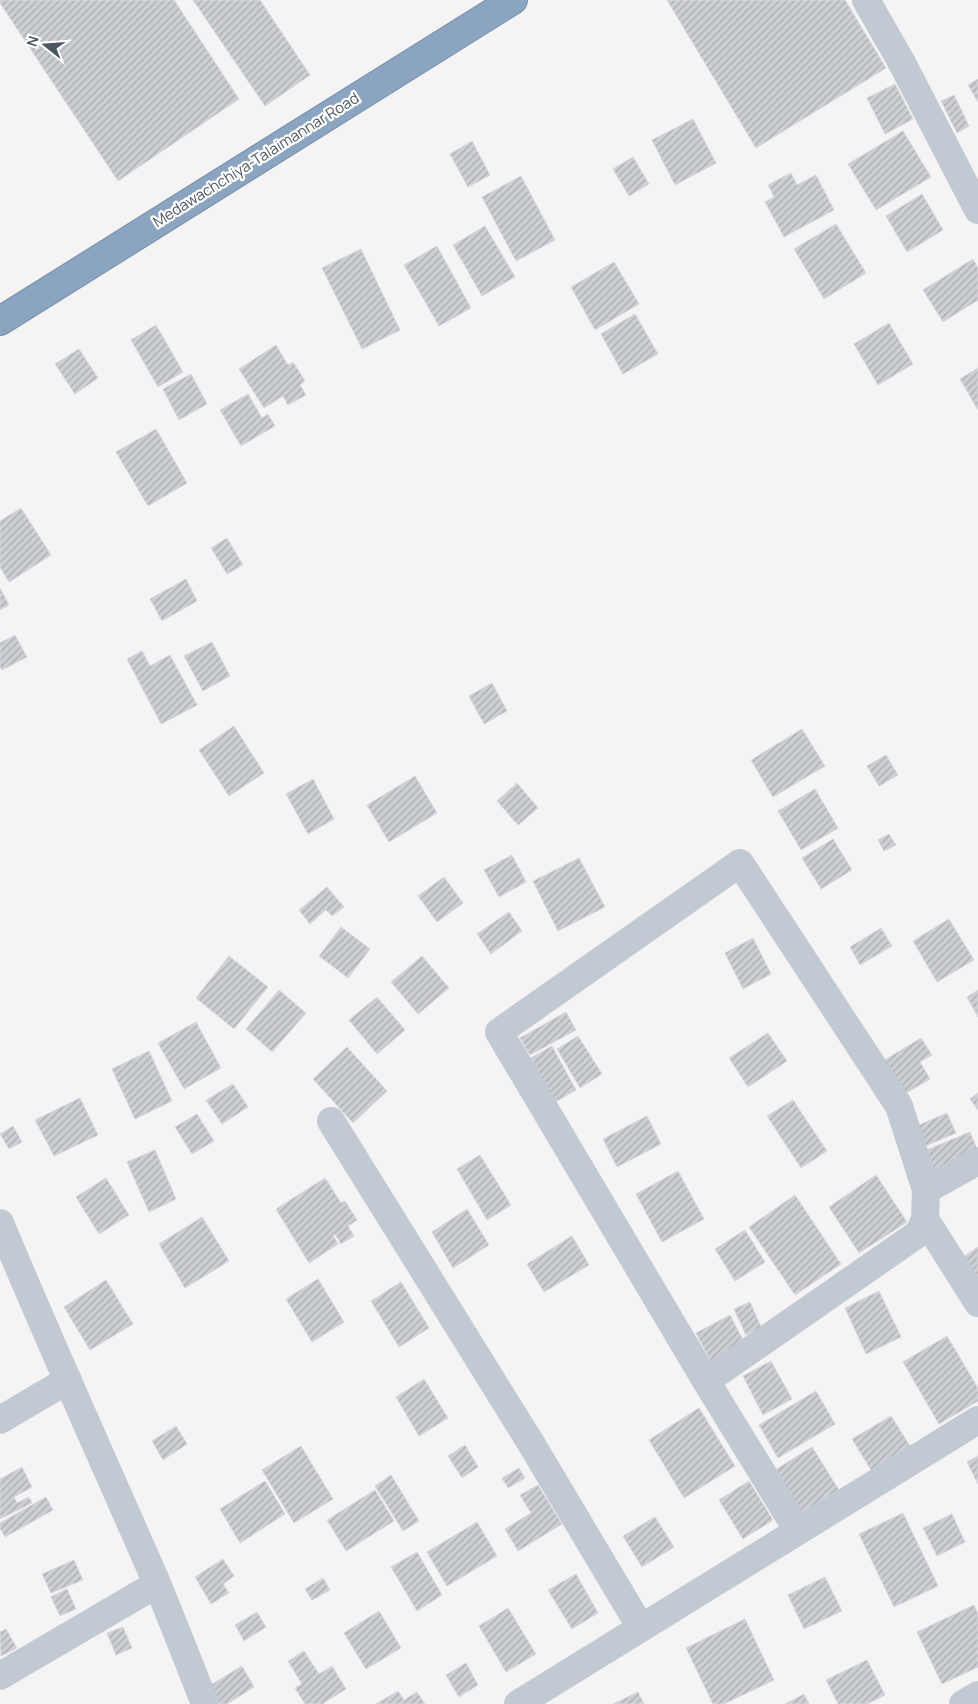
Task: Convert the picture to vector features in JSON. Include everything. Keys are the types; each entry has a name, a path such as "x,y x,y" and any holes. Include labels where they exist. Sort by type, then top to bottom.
{"highway":[{"name":"Medawachchiya-Talaimannar Road","path":"0,321 513,0"}],"street":[{"path":"866,0 902,63 978,210"},
{"path":"706,1380 919,1233 925,1218 926,1190 899,1106 740,863 499,1032 706,1380 798,1531"},
{"path":"331,1121 532,1445 641,1628"},
{"path":"926,1190 978,1161"},
{"path":"925,1218 978,1303"},
{"path":"0,1223 36,1310 157,1584 205,1704"},
{"path":"0,1420 68,1380"},
{"path":"518,1704 978,1420"},
{"path":"0,1676 157,1584"},
{"path":"963,1704 978,1695"}],"building":[{"path":"0,0 174,0 239,99 118,181 0,3"},
{"path":"193,0 260,0 310,75 265,106"},
{"path":"667,0 845,0 886,68 756,148"},
{"path":"978,79 978,102 968,85"},
{"path":"895,84 913,119 885,134 867,98"},
{"path":"954,95 969,126 957,133 941,101"},
{"path":"693,119 716,163 675,185 652,140"},
{"path":"903,131 931,177 876,210 848,164"},
{"path":"472,141 490,175 468,187 450,154"},
{"path":"633,157 649,184 629,196 613,169"},
{"path":"791,173 797,185 816,175 834,210 784,237 765,202 774,197 768,185"},
{"path":"521,176 555,240 516,261 482,197"},
{"path":"922,194 943,230 907,252 886,216"},
{"path":"836,224 866,273 824,299 794,249"},
{"path":"485,226 515,277 482,296 453,245"},
{"path":"437,246 471,308 439,326 404,265"},
{"path":"361,249 400,330 362,349 322,268"},
{"path":"973,259 978,268 978,300 943,322 923,290"},
{"path":"614,262 639,304 595,330 571,287"},
{"path":"635,314 658,354 623,374 601,334"},
{"path":"889,323 913,364 878,385 854,344"},
{"path":"156,325 183,372 158,387 131,340"},
{"path":"276,345 288,365 293,362 305,381 300,385 306,395 288,405 283,396 264,408 239,369"},
{"path":"79,349 98,378 75,394 55,364"},
{"path":"978,368 978,410 960,379"},
{"path":"191,374 207,404 179,420 163,389"},
{"path":"248,394 262,418 268,414 275,426 241,446 220,410"},
{"path":"156,429 187,483 148,506 116,452"},
{"path":"21,508 51,555 9,582 0,567 0,521"},
{"path":"227,538 243,565 227,574 211,548"},
{"path":"186,579 197,601 162,621 150,599"},
{"path":"0,588 9,605 0,610"},
{"path":"15,635 27,657 2,670 0,667 0,643"},
{"path":"212,642 230,676 203,691 184,656"},
{"path":"142,651 150,666 170,655 197,705 161,724 127,659"},
{"path":"492,683 507,711 484,724 469,696"},
{"path":"234,726 264,773 229,796 199,750"},
{"path":"802,729 825,766 773,797 751,760"},
{"path":"886,755 898,775 879,786 867,766"},
{"path":"415,776 437,813 389,842 367,805"},
{"path":"313,779 334,819 308,834 286,794"},
{"path":"517,783 538,808 518,825 497,801"},
{"path":"815,789 838,828 801,850 778,811"},
{"path":"889,834 896,845 884,851 878,840"},
{"path":"833,839 852,870 821,889 802,858"},
{"path":"512,855 526,882 499,897 484,870"},
{"path":"579,858 605,907 558,931 533,881"},
{"path":"444,877 463,903 437,922 418,896"},
{"path":"327,887 344,907 332,916 326,910 310,924 299,910"},
{"path":"509,912 522,931 491,954 477,934"},
{"path":"949,919 974,960 937,982 913,941"},
{"path":"341,927 370,949 348,978 319,956"},
{"path":"881,928 892,946 860,965 850,947"},
{"path":"753,938 771,974 743,989 725,953"},
{"path":"229,956 268,987 234,1029 196,998"},
{"path":"422,956 449,988 418,1014 391,982"},
{"path":"279,990 306,1013 272,1052 246,1029"},
{"path":"978,990 978,1017 967,997"},
{"path":"377,997 405,1030 377,1054 349,1020"},
{"path":"566,1012 576,1030 530,1055 520,1038"},
{"path":"196,1022 221,1068 184,1089 158,1043"},
{"path":"768,1033 787,1061 748,1087 729,1058"},
{"path":"578,1036 602,1074 580,1088 557,1049"},
{"path":"921,1038 932,1055 920,1062 930,1079 903,1095 883,1061"},
{"path":"552,1046 576,1090 555,1102 531,1058"},
{"path":"347,1047 387,1091 353,1123 313,1079"},
{"path":"149,1051 172,1101 135,1119 112,1069"},
{"path":"233,1084 248,1107 222,1124 206,1100"},
{"path":"978,1093 978,1110 970,1099"},
{"path":"80,1098 98,1135 54,1156 35,1120"},
{"path":"793,1100 827,1151 801,1168 767,1116"},
{"path":"947,1113 956,1133 921,1148 912,1128"},
{"path":"197,1114 214,1141 192,1154 175,1127"},
{"path":"647,1116 661,1144 617,1167 603,1139"},
{"path":"13,1126 22,1142 9,1149 0,1134"},
{"path":"970,1132 978,1151 933,1173 924,1151"},
{"path":"155,1150 176,1199 149,1212 127,1162"},
{"path":"480,1155 511,1205 487,1220 457,1169"},
{"path":"678,1171 704,1219 662,1242 636,1194"},
{"path":"876,1175 907,1222 859,1253 829,1207"},
{"path":"106,1178 129,1215 99,1234 76,1197"},
{"path":"325,1178 341,1203 345,1201 357,1220 348,1226 354,1236 341,1244 335,1234 333,1235 338,1244 309,1263 276,1209"},
{"path":"795,1195 841,1264 795,1295 749,1227"},
{"path":"467,1209 489,1245 453,1268 432,1232"},
{"path":"202,1217 229,1261 185,1288 159,1244"},
{"path":"745,1230 765,1262 735,1281 715,1249"},
{"path":"572,1236 589,1265 544,1292 527,1264"},
{"path":"978,1247 978,1281 963,1257"},
{"path":"318,1279 344,1322 312,1342 286,1299"},
{"path":"106,1280 133,1324 90,1350 64,1307"},
{"path":"401,1282 429,1328 399,1347 371,1301"},
{"path":"879,1291 901,1337 866,1354 845,1308"},
{"path":"750,1302 761,1327 746,1335 734,1309"},
{"path":"730,1315 746,1346 712,1364 696,1333"},
{"path":"947,1336 978,1388 978,1401 939,1424 903,1362"},
{"path":"771,1361 792,1399 763,1415 743,1376"},
{"path":"424,1379 448,1418 419,1436 396,1397"},
{"path":"816,1391 835,1424 778,1458 759,1425"},
{"path":"699,1408 735,1466 684,1498 649,1440"},
{"path":"891,1416 910,1446 871,1470 852,1439"},
{"path":"176,1426 187,1444 163,1460 152,1441"},
{"path":"465,1445 478,1467 462,1478 448,1456"},
{"path":"301,1446 333,1499 294,1523 262,1470"},
{"path":"812,1447 839,1490 801,1513 775,1470"},
{"path":"978,1456 978,1484 967,1462"},
{"path":"22,1467 32,1487 14,1497 17,1503 29,1497 32,1503 0,1519 0,1479"},
{"path":"519,1468 525,1478 508,1488 502,1478"},
{"path":"391,1475 419,1521 403,1531 375,1486"},
{"path":"265,1481 285,1514 240,1543 220,1509"},
{"path":"749,1481 773,1520 743,1539 719,1500"},
{"path":"538,1485 562,1524 518,1551 505,1529 531,1513 520,1495"},
{"path":"375,1490 394,1521 346,1551 327,1520"},
{"path":"46,1497 53,1510 5,1537 0,1528 0,1523"},
{"path":"903,1513 938,1586 894,1607 859,1534"},
{"path":"952,1514 965,1542 937,1556 923,1528"},
{"path":"655,1517 674,1547 642,1567 623,1536"},
{"path":"477,1522 497,1556 447,1586 427,1552"},
{"path":"417,1552 442,1595 417,1611 391,1567"},
{"path":"223,1559 234,1576 223,1584 229,1593 211,1604 195,1577"},
{"path":"74,1560 83,1580 51,1593 42,1574"},
{"path":"576,1574 598,1613 572,1629 548,1590"},
{"path":"825,1577 842,1611 804,1629 788,1595"},
{"path":"323,1578 330,1590 312,1600 305,1589"},
{"path":"67,1589 76,1609 60,1616 51,1597"},
{"path":"974,1605 978,1614 978,1667 942,1684 917,1632"},
{"path":"508,1608 536,1654 506,1672 479,1626"},
{"path":"379,1611 401,1648 366,1669 344,1633"},
{"path":"257,1612 266,1627 244,1641 235,1625"},
{"path":"745,1619 774,1680 724,1704 713,1704 686,1648"},
{"path":"123,1627 132,1648 116,1655 107,1633"},
{"path":"6,1629 17,1648 1,1656 0,1632"},
{"path":"304,1651 319,1674 332,1666 346,1689 322,1704 305,1704 295,1688 302,1684 288,1661"},
{"path":"867,1660 885,1695 867,1704 838,1704 826,1680"},
{"path":"466,1663 478,1685 459,1697 446,1675"},
{"path":"242,1666 254,1687 227,1704 220,1704 209,1686"},
{"path":"398,1691 404,1700 417,1692 425,1704 376,1704"},
{"path":"638,1692 644,1704 613,1704"},
{"path":"804,1694 809,1704 785,1704"}]}
